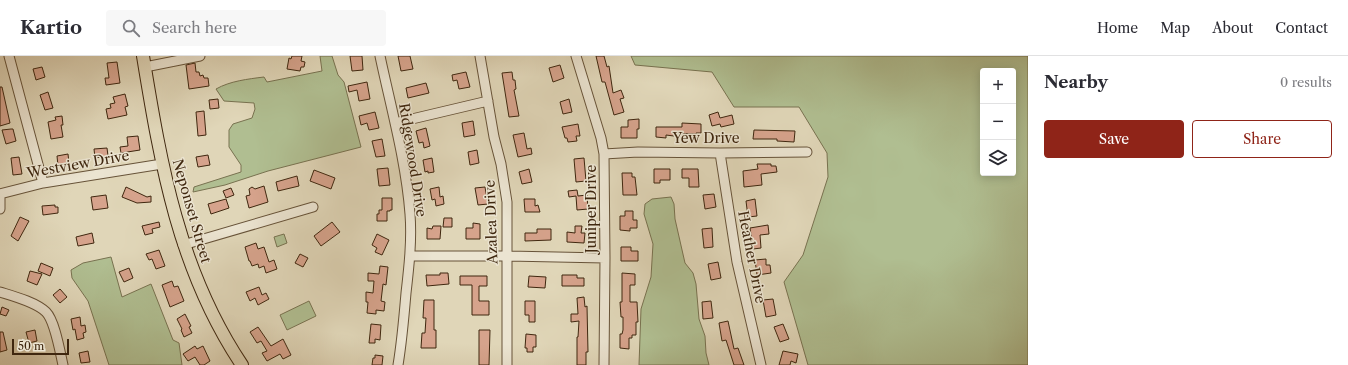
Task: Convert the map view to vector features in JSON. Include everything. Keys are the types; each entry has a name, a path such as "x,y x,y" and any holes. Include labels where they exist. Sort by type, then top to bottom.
{"main road":[{"name":"Neponset Street","path":"144,61 162,164 183,245 215,318 242,365"}],"street":[{"path":"9,56 43,183"},
{"path":"144,61 200,56"},
{"name":"Ridgewood Drive","path":"380,56 395,123 410,215 410,256 398,365"},
{"name":"Azalea Drive","path":"480,56 507,202 507,365"},
{"name":"Juniper Drive","path":"576,56 601,138 604,154 604,365"},
{"path":"395,123 488,101"},
{"name":"Yew Drive","path":"604,154 638,152 807,152"},
{"name":"Heather Drive","path":"720,153 737,262 761,365"},
{"name":"Westview Drive","path":"0,194 43,183 162,164"},
{"path":"0,194 0,209"},
{"path":"183,245 313,207"},
{"path":"410,256 605,258"},
{"path":"0,292 25,300 46,312 51,320 63,365"}],"green space":[{"path":"320,56 332,56 338,75 344,82 361,147 268,171 225,185 193,192 194,187 241,172 241,165 229,147 229,130 233,124 252,118 255,109 254,103 224,101 216,89 233,82 264,77 267,82 322,71"},
{"path":"631,56 1028,56 1028,365 808,365 784,282 803,255 828,177 827,153 799,107 734,107 712,72 635,65"},
{"path":"671,197 674,204 675,219 685,263 693,273 696,284 699,319 705,336 706,353 709,365 639,365 641,309 651,277 653,244 644,214 645,204 652,199"},
{"path":"284,234 287,243 277,247 274,237"},
{"path":"111,257 122,297 151,284 173,340 179,343 182,365 109,365 88,301 72,278 71,270 83,263"},
{"path":"309,301 316,316 287,330 280,315"}],"building":[{"path":"292,56 302,56 301,61 305,62 304,67 301,67 300,71 287,69 289,58 291,59"},
{"path":"350,56 362,56 363,70 352,71"},
{"path":"398,56 410,56 413,69 401,71"},
{"path":"596,56 604,56 607,67 609,66 613,93 621,90 624,98 620,99 624,112 614,115 605,82 602,82"},
{"path":"117,62 120,83 106,85 105,78 109,78 107,63"},
{"path":"195,63 196,72 199,72 200,76 203,75 204,78 208,78 209,86 189,89 186,65"},
{"path":"560,65 564,78 553,82 549,68"},
{"path":"42,67 45,77 36,80 33,69"},
{"path":"466,72 470,87 459,89 457,80 453,81 452,75"},
{"path":"512,72 513,80 515,80 516,89 514,90 519,116 509,117 502,73"},
{"path":"367,82 370,99 359,101 357,90 349,92 348,86"},
{"path":"426,83 429,93 408,98 406,88"},
{"path":"0,87 2,87 10,123 0,126"},
{"path":"48,92 53,108 45,110 40,95"},
{"path":"125,94 128,106 125,107 127,115 108,119 106,109 111,108 110,104 115,103 113,97"},
{"path":"218,99 219,108 210,109 209,100"},
{"path":"569,99 572,112 563,114 560,102"},
{"path":"204,111 206,135 198,136 196,112"},
{"path":"375,112 379,128 369,130 367,123 361,125 359,116"},
{"path":"718,112 720,118 732,115 734,124 721,127 720,124 712,126 709,115"},
{"path":"62,116 63,125 61,125 63,137 51,139 48,122 56,120 55,117"},
{"path":"639,119 637,138 621,138 621,127 628,127 628,120"},
{"path":"473,121 475,135 464,137 462,123"},
{"path":"682,123 701,124 701,133 674,133 674,136 666,135 666,138 656,137 656,127 682,127"},
{"path":"578,124 580,136 576,136 577,141 568,142 567,138 565,138 562,127"},
{"path":"426,128 430,146 424,148 423,142 419,143 416,131"},
{"path":"13,129 16,141 6,144 2,130"},
{"path":"754,130 795,131 794,142 777,141 777,139 753,139"},
{"path":"524,133 527,149 531,148 532,154 518,157 513,135"},
{"path":"138,136 140,150 121,153 120,147 128,146 127,137"},
{"path":"382,139 385,156 376,157 372,141"},
{"path":"107,148 108,156 95,158 94,149"},
{"path":"477,150 479,163 470,165 468,152"},
{"path":"68,154 69,163 58,166 57,156"},
{"path":"208,155 210,165 198,167 196,157"},
{"path":"19,157 22,174 13,175 11,158"},
{"path":"432,158 434,172 425,172 423,160"},
{"path":"584,158 586,181 576,182 574,159"},
{"path":"757,164 771,164 771,166 776,166 777,172 761,174 762,185 744,187 743,171 758,169"},
{"path":"388,168 390,185 379,186 377,169"},
{"path":"529,169 532,182 522,184 519,172"},
{"path":"654,169 670,169 670,180 660,180 660,183 654,183"},
{"path":"682,169 698,169 699,187 689,187 689,178 682,178"},
{"path":"314,170 335,178 331,189 310,181"},
{"path":"622,173 632,173 632,177 635,177 637,195 623,195"},
{"path":"297,176 299,186 278,191 276,182"},
{"path":"264,186 268,202 249,208 246,196 250,195 249,189 252,187 255,189"},
{"path":"126,187 147,197 151,196 151,202 137,203 122,197"},
{"path":"439,187 440,197 443,196 444,204 436,206 435,199 432,200 430,189"},
{"path":"485,187 488,204 478,205 475,188"},
{"path":"231,188 234,195 226,198 223,191"},
{"path":"577,190 578,196 587,195 588,209 577,210 576,196 569,197 568,191"},
{"path":"714,194 716,207 705,209 703,195"},
{"path":"106,195 108,208 93,210 91,197"},
{"path":"382,198 392,198 392,210 387,211 387,221 377,221 377,214 379,214 379,210 382,210"},
{"path":"226,199 229,208 211,214 208,204"},
{"path":"524,199 535,199 535,206 538,205 540,212 525,212"},
{"path":"755,199 757,216 748,217 746,201"},
{"path":"55,205 55,207 58,207 58,213 43,215 42,206"},
{"path":"625,211 633,211 633,220 637,220 637,228 630,228 630,231 620,230 620,216 625,216"},
{"path":"20,217 29,221 18,241 11,236"},
{"path":"444,218 452,218 452,227 443,227"},
{"path":"159,222 160,227 152,229 153,233 145,235 142,226"},
{"path":"332,222 340,232 321,246 314,236"},
{"path":"473,223 480,224 480,239 466,239 466,228 473,228"},
{"path":"768,225 769,234 760,235 761,248 753,249 750,228"},
{"path":"433,226 441,226 440,239 427,239 427,228 432,229"},
{"path":"575,226 582,226 581,233 585,233 584,243 567,242 567,232 575,233"},
{"path":"712,228 713,247 704,248 702,229"},
{"path":"537,229 551,229 551,240 525,241 525,233 537,233"},
{"path":"92,233 94,243 78,246 76,237"},
{"path":"377,234 389,240 382,255 375,252 377,248 372,245"},
{"path":"256,243 258,249 264,247 269,262 274,260 277,269 266,273 264,266 259,268 258,264 252,266 245,247"},
{"path":"621,247 631,247 631,251 638,251 638,261 621,261"},
{"path":"159,250 165,266 156,269 152,259 149,260 146,254"},
{"path":"300,254 308,258 303,267 295,263"},
{"path":"766,259 766,265 770,265 771,273 757,275 755,260"},
{"path":"718,262 721,278 711,280 708,264"},
{"path":"41,263 53,268 50,276 38,271"},
{"path":"380,266 388,267 386,285 383,284 381,301 385,302 384,311 376,310 376,314 367,313 368,302 366,302 366,292 373,293 374,281 368,281 368,273 379,274"},
{"path":"129,268 133,278 124,282 119,272"},
{"path":"30,271 42,274 37,285 27,281"},
{"path":"440,273 448,273 449,284 427,286 426,275 440,275"},
{"path":"622,273 635,274 635,285 630,285 630,302 637,302 638,322 636,322 636,335 632,335 632,338 629,338 629,349 620,348 620,334 622,334 623,330 623,317 621,317 620,302 622,302"},
{"path":"562,275 577,275 577,278 584,278 584,286 562,286"},
{"path":"460,276 487,276 487,286 479,286 479,301 489,301 489,315 472,315 472,285 460,285"},
{"path":"529,276 546,277 545,288 528,287"},
{"path":"172,281 174,287 178,286 184,301 170,307 162,285"},
{"path":"259,287 262,295 266,293 269,299 258,305 255,298 250,301 246,292"},
{"path":"60,289 67,297 60,303 53,295"},
{"path":"584,297 585,307 587,306 588,352 586,352 586,365 577,365 577,337 579,321 571,322 571,314 578,314 577,298"},
{"path":"773,299 776,315 766,317 763,300"},
{"path":"424,300 434,300 434,330 436,330 436,348 421,348 422,333 425,333 426,318 423,318"},
{"path":"525,301 535,301 535,322 529,322 529,315 525,315"},
{"path":"711,301 713,318 703,319 702,302"},
{"path":"2,307 9,310 6,316 0,314"},
{"path":"185,314 191,326 189,327 192,333 184,337 177,319"},
{"path":"80,317 81,326 85,325 86,332 83,333 84,338 77,340 71,319"},
{"path":"728,321 734,349 738,348 744,365 734,365 726,340 722,341 719,323"},
{"path":"371,324 381,325 380,340 375,339 375,343 369,343"},
{"path":"783,324 789,339 780,342 774,327"},
{"path":"258,327 271,346 283,339 291,355 283,359 280,354 267,361 262,353 267,351 261,341 257,343 250,332"},
{"path":"35,330 37,341 29,343 26,332"},
{"path":"479,330 490,330 489,365 479,365"},
{"path":"0,332 3,332 7,350 0,352"},
{"path":"526,334 536,335 536,347 533,347 533,352 527,352 527,348 525,348"},
{"path":"195,346 197,349 203,346 210,361 204,365 200,365 195,357 188,361 183,354"},
{"path":"88,351 90,362 81,363 79,353"},
{"path":"783,351 798,354 796,363 791,361 790,365 779,365"},
{"path":"375,355 383,356 382,365 372,365"}]}
